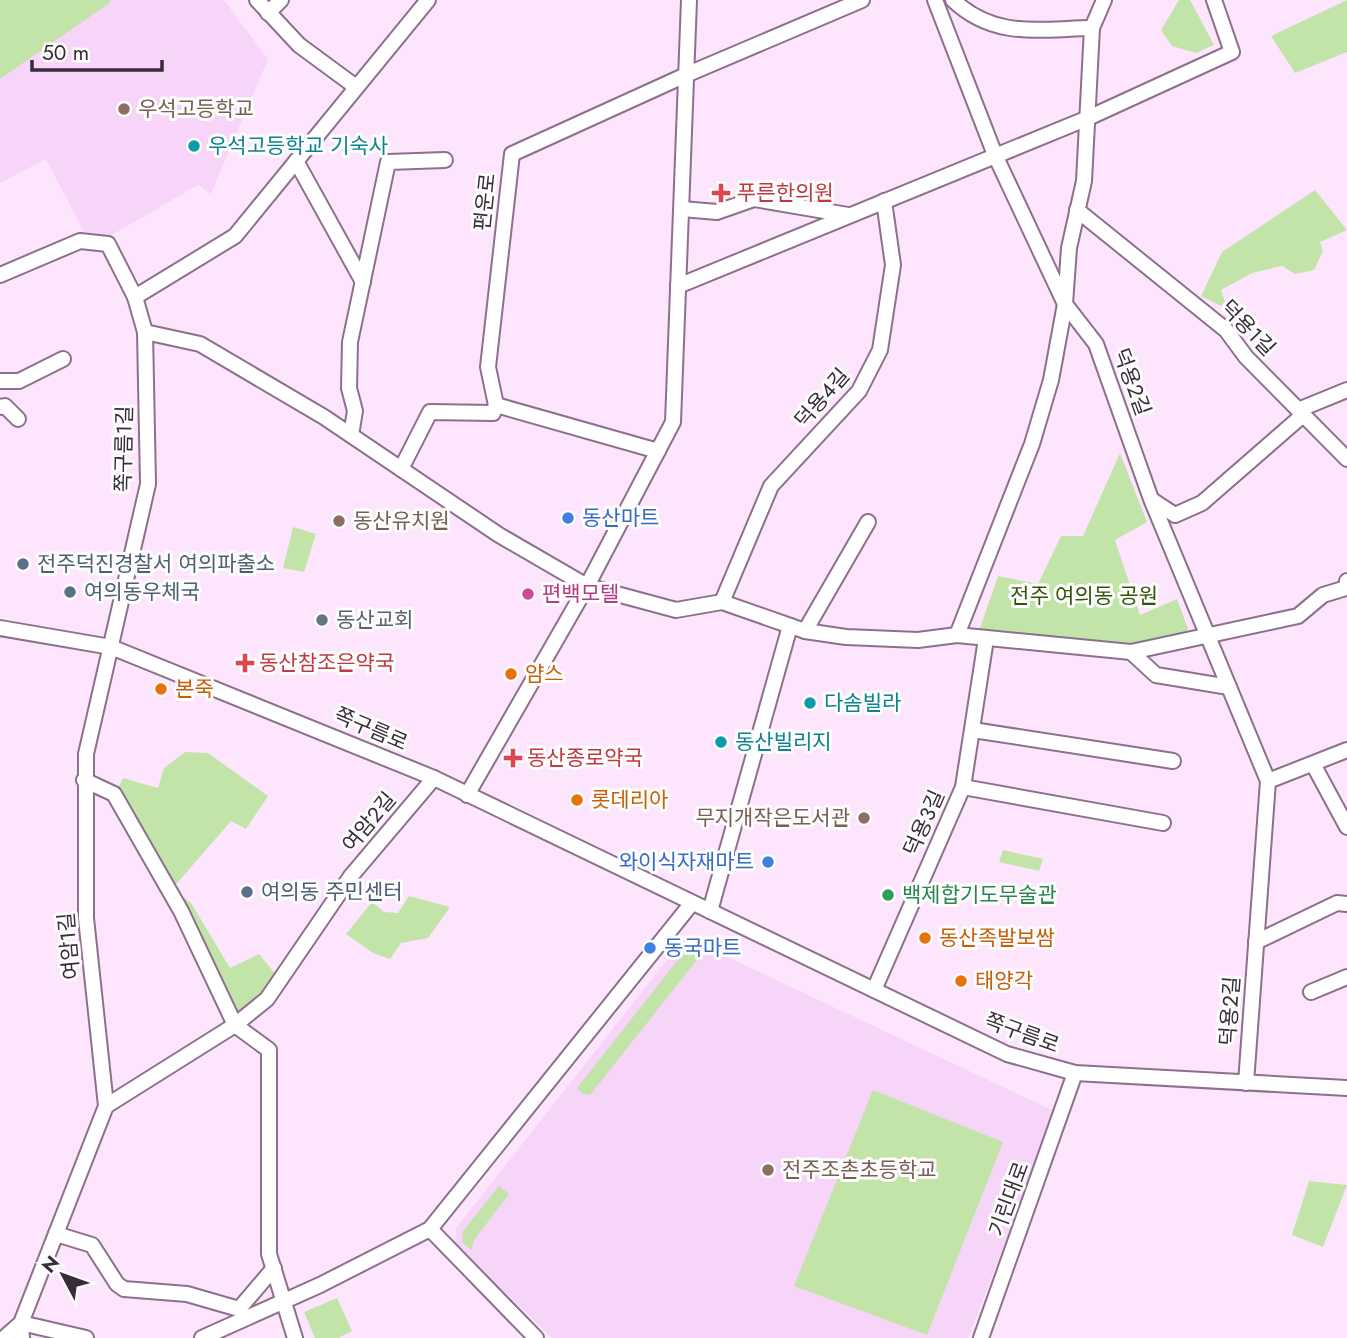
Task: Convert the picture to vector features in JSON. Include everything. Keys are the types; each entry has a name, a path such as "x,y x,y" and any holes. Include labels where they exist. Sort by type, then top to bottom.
{"street":[{"path":"257,0 299,46 356,87"},
{"path":"268,13 281,0"},
{"path":"135,298 235,236 428,0"},
{"path":"467,795 587,586 673,422 689,0"},
{"name":"편운로","path":"496,405 488,367 512,154 688,74 862,0"},
{"name":"덕용2길","path":"935,0 995,155 1065,304 1096,344 1154,506 1195,602 1205,635 1268,781 1246,1083"},
{"path":"953,0 970,16 1001,29 1092,28"},
{"path":"957,635 1032,444 1051,380 1065,304 1069,248 1084,181 1092,28 1104,0"},
{"path":"678,286 1088,118 1232,52 1214,0"},
{"path":"351,435 355,411 349,388 350,342 387,162 445,160"},
{"path":"296,161 363,282"},
{"path":"682,209 717,212 754,199 849,215"},
{"name":"덕용4길","path":"722,602 771,486 859,391 880,350 893,265 884,201"},
{"name":"덕용1길","path":"1077,210 1226,330 1246,357 1347,459"},
{"name":"쪽구름1길","path":"0,275 80,241 108,244 135,298 145,332 148,484 111,647"},
{"path":"145,332 200,344 351,435 499,535 587,586 676,610 722,602 805,631 846,637 918,640 957,635 1131,652 1298,616 1323,595 1346,588 1347,581"},
{"path":"0,381 19,380 63,359"},
{"path":"1154,506 1175,515 1202,503 1301,412 1347,390"},
{"path":"401,469 430,412 493,413 496,405 658,451"},
{"path":"0,407 5,406 18,419"},
{"path":"805,631 868,522"},
{"path":"710,911 790,625"},
{"name":"쪽구름로","path":"0,628 111,647 434,778 1007,1054 1075,1073 1347,1088"},
{"name":"덕용3길","path":"874,990 963,788 986,639"},
{"name":"여암1길","path":"22,1338 21,1323 106,1106 86,918 84,780 86,754 111,647"},
{"path":"1131,652 1156,675 1229,687"},
{"path":"973,730 1173,761"},
{"path":"1268,781 1347,750"},
{"path":"1313,764 1347,827"},
{"name":"여암2길","path":"106,1106 235,1025 267,999 351,876 434,778"},
{"path":"84,780 114,794 181,911 235,1025 269,1050 269,1254 295,1338"},
{"name":"덕용3길","path":"963,788 1163,822"},
{"path":"202,1338 430,1229 692,903"},
{"path":"1256,942 1337,903 1347,904"},
{"path":"1311,992 1347,977"},
{"name":"기린대로","path":"981,1338 1075,1073"},
{"path":"430,1229 536,1338"},
{"path":"56,1234 92,1245 117,1284 124,1289 187,1294 239,1309 274,1268"},
{"path":"21,1323 86,1338"},
{"name":"여암1길","path":"4,1338 21,1323"}],"shaded area":[{"name":"우석고등학교","path":"0,0 224,0 268,59 211,194 198,185 110,236 84,232 46,159 0,183"},
{"name":"전주조촌초등학교","path":"685,937 1056,1112 968,1338 552,1338 455,1244 456,1228"}],"green space":[{"path":"0,0 110,0 111,2 0,79"},
{"path":"1179,0 1190,0 1214,45 1196,53 1172,46 1161,30"},
{"path":"1347,0 1347,52 1295,73 1271,36"},
{"path":"1315,190 1347,230 1320,242 1323,251 1314,270 1295,274 1282,266 1252,273 1221,290 1225,302 1221,306 1201,296 1222,252"},
{"name":"전주 여의동 공원","path":"1120,453 1147,522 1115,540 1140,615 1177,599 1188,629 1185,637 1130,649 978,634 998,576 1038,584 1061,536 1083,536"},
{"path":"293,527 316,534 304,572 283,568"},
{"path":"185,752 208,753 268,796 246,829 231,821 172,889 116,793 123,778 158,788 164,768"},
{"path":"1003,850 1043,859 1039,871 999,862"},
{"path":"175,890 191,903 230,968 259,954 278,977 236,1022"},
{"path":"409,896 450,907 428,938 401,943 390,959 373,953 346,934 372,902 384,912 398,913"},
{"path":"688,947 700,956 590,1095 583,1094 577,1088"},
{"path":"873,1090 1003,1142 927,1335 794,1286"},
{"path":"1309,1181 1347,1185 1323,1247 1292,1235"},
{"path":"499,1186 509,1194 474,1240 471,1250 462,1242 463,1231"},
{"path":"337,1298 352,1331 338,1338 315,1338 304,1312"}],"place":[{"name":"우석고등학교","path":"124,109"},
{"name":"우석고등학교 기숙사","path":"194,146"},
{"name":"푸른한의원","path":"721,193"},
{"name":"동산마트","path":"568,518"},
{"name":"동산유치원","path":"339,521"},
{"name":"전주덕진경찰서 여의파출소","path":"23,564"},
{"name":"여의동우체국","path":"70,592"},
{"name":"편백모텔","path":"528,594"},
{"name":"동산교회","path":"322,620"},
{"name":"동산참조은약국","path":"245,663"},
{"name":"얌스","path":"511,674"},
{"name":"본죽","path":"161,689"},
{"name":"다솜빌라","path":"810,703"},
{"name":"동산빌리지","path":"721,742"},
{"name":"동산종로약국","path":"513,758"},
{"name":"롯데리아","path":"577,800"},
{"name":"무지개작은도서관","path":"864,818"},
{"name":"와이식자재마트","path":"768,862"},
{"name":"여의동 주민센터","path":"247,892"},
{"name":"백제합기도무술관","path":"888,895"},
{"name":"동산족발보쌈","path":"925,938"},
{"name":"동국마트","path":"650,948"},
{"name":"태양각","path":"961,981"},
{"name":"전주조촌초등학교","path":"768,1170"}]}
